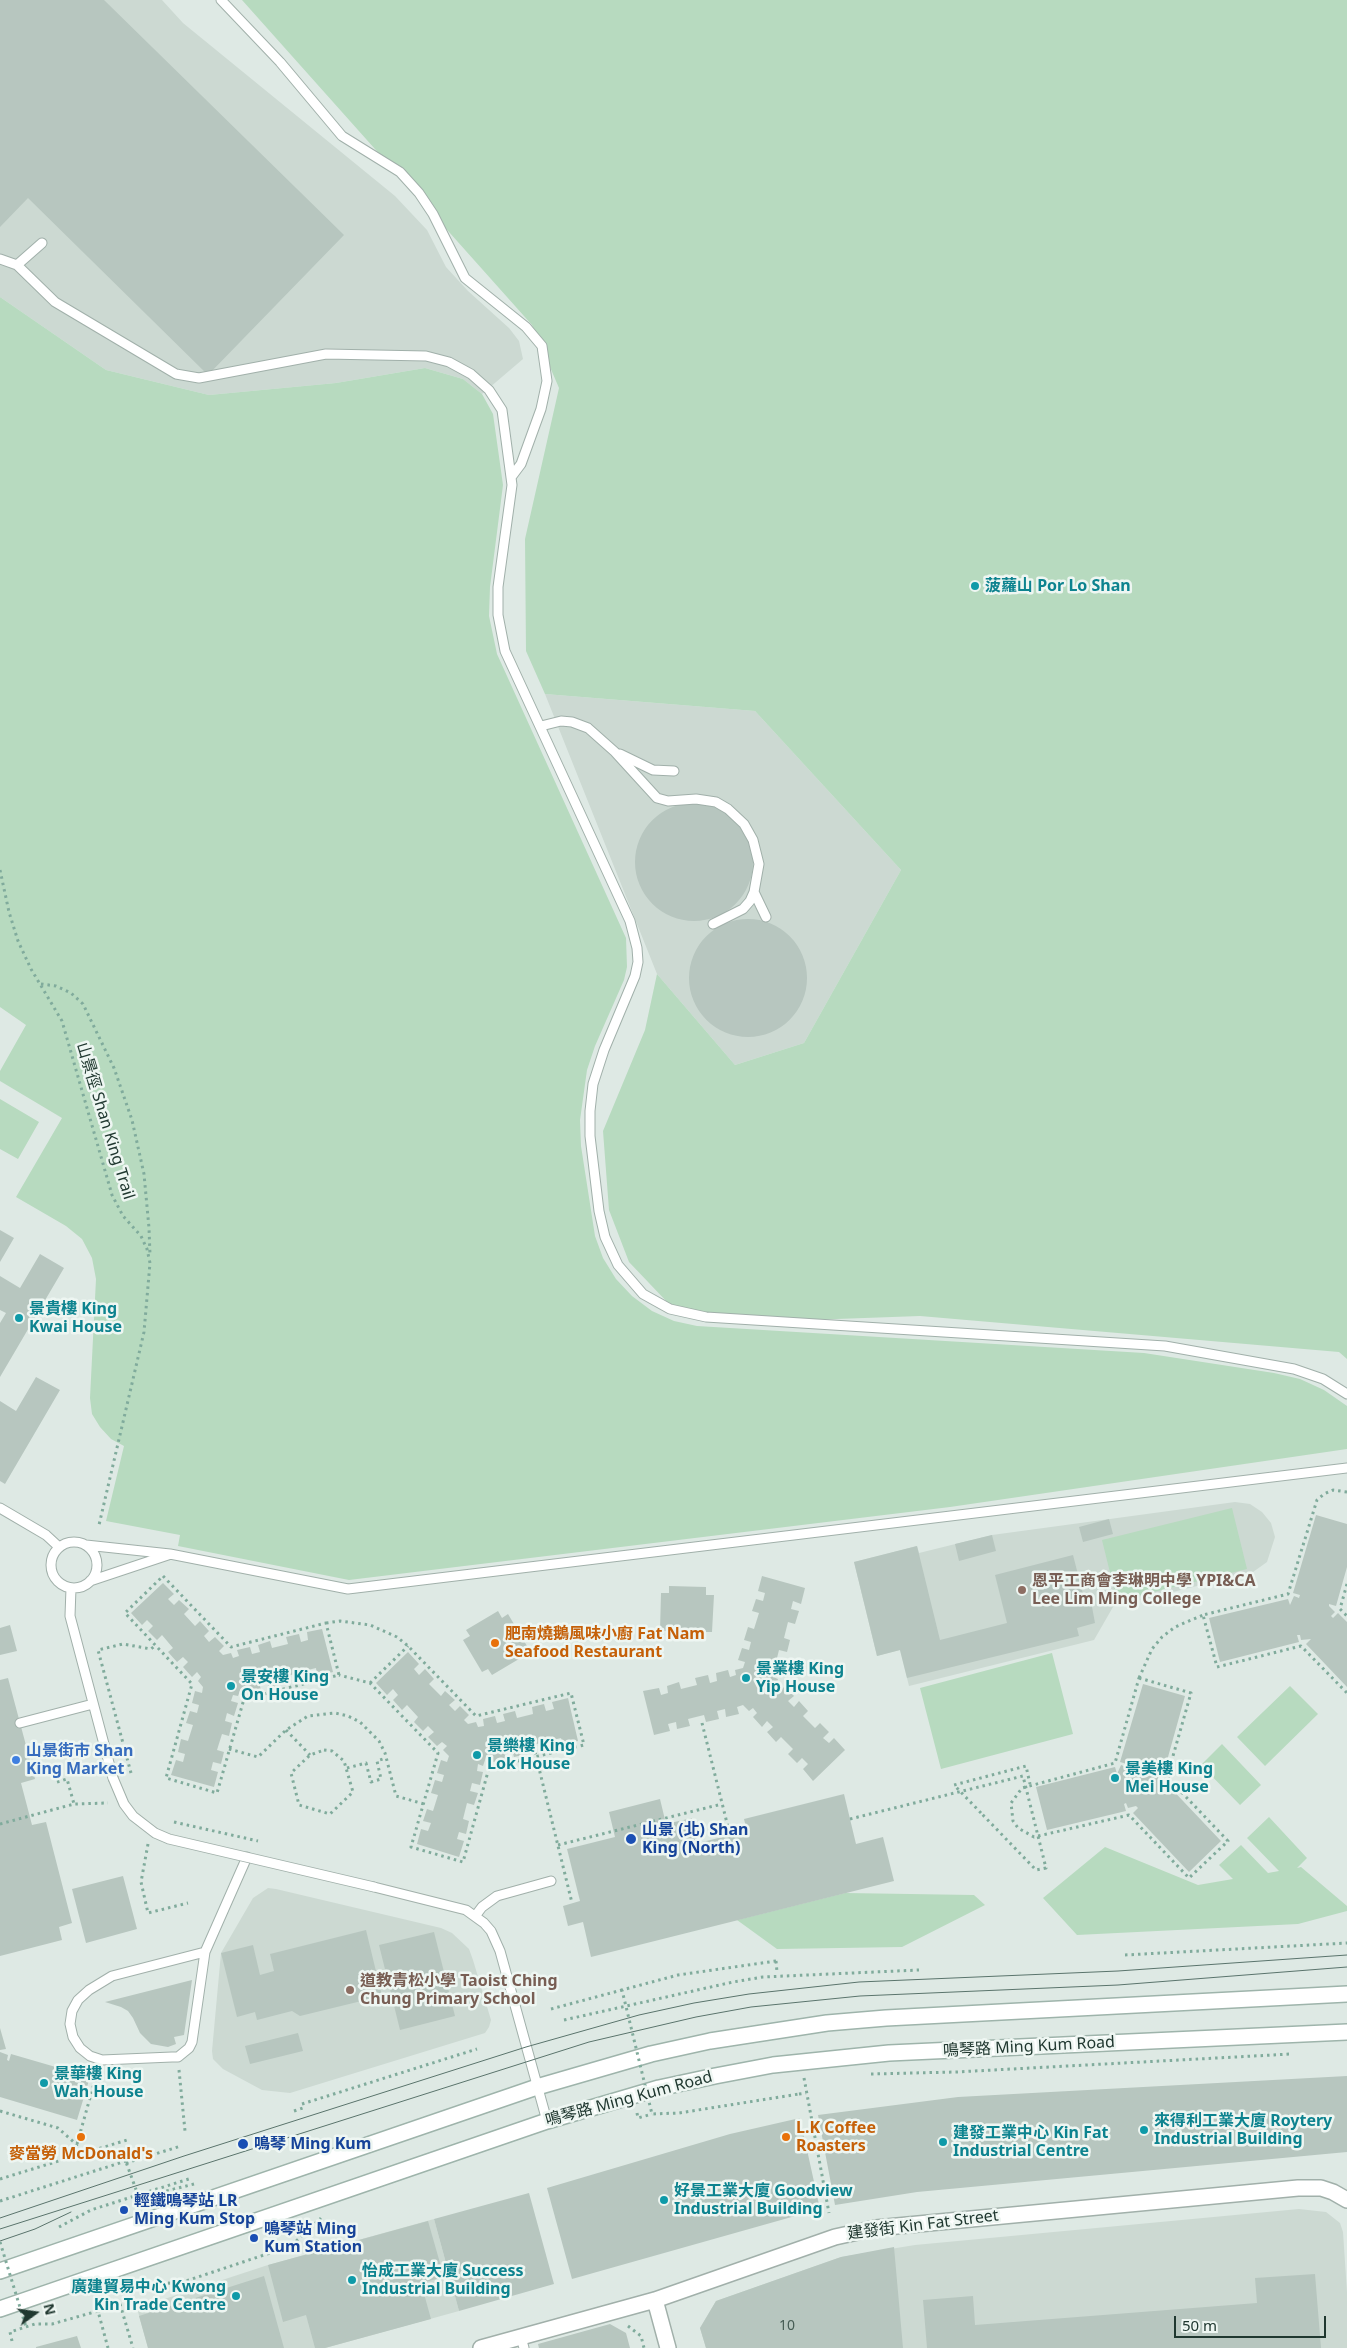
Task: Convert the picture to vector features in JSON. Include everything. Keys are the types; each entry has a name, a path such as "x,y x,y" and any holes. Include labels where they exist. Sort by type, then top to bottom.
{"main road":[{"path":"0,2271 538,2087 594,2069 671,2049 768,2031 827,2023 1347,1994"},
{"name":"鳴琴路 Ming Kum Road","path":"0,2309 547,2121 602,2103 678,2084 773,2066 889,2053 1347,2032"},
{"name":"建發街 Kin Fat Street","path":"482,2348 523,2343 655,2300 835,2236 876,2228 1298,2188 1321,2188 1347,2200"},
{"path":"655,2300 668,2348"}],"lane":[{"path":"221,0 280,62 342,136 400,172 419,193 434,214 465,278 526,327 542,346 547,381 540,410 521,464 512,476"},
{"path":"17,265 42,243"},
{"path":"0,259 17,265 55,302 176,374 199,378 326,354 426,356 449,362 472,374 489,390 502,410 512,476 498,588 498,615 505,651 630,921 636,940 638,962 635,976 604,1050 593,1084 590,1136 599,1211 605,1237 618,1266 643,1294 670,1309 706,1317 1166,1346 1294,1369 1324,1379 1347,1394"},
{"path":"541,726 561,721 572,722 598,734 657,798 668,801 696,799 716,802 728,809 744,824 753,840 759,864 754,892 750,901 743,909 713,924"},
{"path":"615,752 648,768 674,771"},
{"path":"754,892 766,917"},
{"path":"170,1554 90,1581 82,1587 71,1588 58,1581 52,1568 52,1560 59,1547 68,1543 170,1554 348,1589 1347,1468"},
{"path":"0,1508 46,1535 59,1547"},
{"path":"86,1545 96,1558 97,1566 90,1581"},
{"path":"71,1588 70,1616 113,1778 124,1804 133,1816 155,1834 169,1839 456,1906 476,1915 496,1941 547,2121"},
{"path":"20,1723 94,1704"},
{"path":"205,1952 112,1976 88,1990 78,2000 72,2011 70,2024 73,2037 80,2048 90,2056 102,2060 172,2058 184,2053 192,2042 205,1952 247,1857"},
{"path":"476,1915 482,1907 497,1896 551,1881"}],"path":[{"name":"山景徑 Shan King Trail","path":"0,870 18,942 62,1021 112,1195 124,1216 141,1236 147,1249 150,1263"},
{"name":"山景徑 Shan King Trail","path":"40,983 56,986 71,993 83,1004 114,1068 132,1120 144,1174 150,1228 150,1263 144,1332 99,1525"},
{"path":"1139,1678 1191,1693 1167,1777 1228,1841 1189,1878 1128,1815 1043,1836 1025,1834 1013,1821 1011,1802 1022,1788 1030,1784 1115,1763 1139,1678 1152,1649 1162,1637 1175,1627 1204,1615 1288,1594 1317,1500 1333,1490 1347,1492"},
{"path":"163,1576 231,1647 326,1623 370,1624 390,1633 408,1646 476,1716 571,1693 584,1745 489,1768 463,1862 411,1848 438,1753 370,1683 339,1675 244,1699 217,1793 166,1778 192,1684 156,1646 124,1613 163,1576"},
{"path":"1347,1584 1340,1609 1347,1616"},
{"path":"1204,1615 1217,1667 1302,1646 1347,1693"},
{"path":"326,1623 339,1675"},
{"path":"131,1773 98,1650 123,1644 151,1650 156,1646"},
{"path":"370,1683 408,1646"},
{"path":"229,1749 258,1757 286,1730 308,1716 335,1713 348,1716 370,1730 379,1741 386,1758 396,1796 424,1804"},
{"path":"702,1723 730,1835"},
{"path":"286,1730 310,1755"},
{"path":"317,1751 332,1752 344,1761 347,1768 353,1792 330,1814 298,1805 291,1774 310,1755 317,1751"},
{"path":"535,1752 572,1903"},
{"path":"347,1768 366,1763 371,1782 376,1781 381,1779 377,1761 386,1758"},
{"path":"850,1819 1023,1776 1046,1868 1036,1870 981,1813 954,1785 1026,1766 1030,1784"},
{"path":"57,1782 67,1779 74,1804"},
{"path":"0,1824 74,1804 110,1803"},
{"path":"558,1845 722,1804"},
{"path":"174,1822 258,1841"},
{"path":"150,1837 141,1882 148,1913 188,1903"},
{"path":"1125,1954 1347,1943"},
{"path":"551,2009 678,1975 776,1961 778,1972"},
{"path":"564,2020 763,1977 918,1970"},
{"path":"622,1990 652,2114"},
{"path":"294,2111 302,2106 477,2050"},
{"path":"870,2074 956,2072 1298,2054"},
{"path":"179,2070 185,2131"},
{"path":"76,2144 97,2073"},
{"path":"804,2076 829,2213"},
{"path":"794,2078 813,2076"},
{"path":"636,2113 638,2118 652,2114 679,2113 806,2093"},
{"path":"628,2115 656,2108"},
{"path":"0,2112 58,2128 76,2144 80,2154"},
{"path":"0,2179 128,2140"},
{"path":"0,2201 181,2146"},
{"path":"122,2151 139,2198 194,2184"},
{"path":"60,2228 91,2210 192,2178"},
{"path":"135,2279 177,2284 291,2246 327,2213"},
{"path":"0,2242 26,2327"},
{"path":"8,2332 12,2341 10,2332 35,2324 52,2324 118,2305 133,2348"},
{"path":"98,2311 108,2348"},
{"path":"22,2318 31,2314"}],"shaded area":[{"path":"0,0 162,0 183,23 395,196 427,230 446,267 468,291 509,328 519,341 523,359 482,394 463,379 425,368 336,383 209,395 106,370 0,297"},
{"path":"545,694 755,711 901,870 804,1043 735,1065 657,974"},
{"name":"恩平工商會李琳明中學 YPI&CA Lee Lim Ming College","path":"1235,1502 1250,1504 1262,1512 1271,1523 1275,1537 1267,1562 1253,1572 1113,1607 1094,1640 909,1686 900,1650 877,1656 854,1562 917,1546 919,1553 992,1535"},
{"name":"道教青松小學 Taoist Ching Chung Primary School","path":"268,1888 441,1928 452,1933 469,1949 491,2020 489,2027 485,2033 290,2093 262,2090 223,2069 213,2059 212,2051 221,1953 253,1898"},
{"path":"1299,2209 1326,2212 1340,2223 1343,2232 1347,2292 1347,2348 706,2348 700,2328 716,2301 841,2257 915,2245"},
{"name":"怡成工業大廈 Success Industrial Building","path":"434,2219 459,2311 325,2348 148,2348 137,2308 268,2265"}],"green space":[{"path":"242,0 1347,0 1347,1359 1339,1352 920,1316 725,1323 669,1304 629,1262 609,1210 603,1131 645,1030 657,974 735,1065 804,1043 901,870 755,711 545,694 526,651 525,539 559,388 532,325"},
{"path":"0,297 106,370 209,395 336,383 425,368 463,379 482,394 493,414 503,485 490,587 489,616 497,654 626,938 627,967 624,980 595,1046 587,1070 580,1120 581,1146 595,1236 603,1258 616,1279 632,1296 652,1311 674,1321 697,1326 1144,1353 1274,1373 1300,1379 1324,1390 1347,1406 1347,1449 950,1507 349,1580 178,1546 180,1535 106,1521 124,1446 111,1439 92,1414 90,1398 96,1279 92,1258 82,1239 66,1226 16,1197 62,1118 0,1081 0,1071 26,1025 0,1007"},
{"path":"0,1099 39,1122 18,1159 0,1149"},
{"path":"1232,1508 1247,1569 1117,1601 1102,1540"},
{"path":"1052,1653 1073,1734 941,1769 920,1688"},
{"path":"1290,1686 1318,1714 1265,1766 1237,1737"},
{"path":"1222,1744 1261,1785 1240,1805 1201,1765"},
{"path":"1269,1817 1307,1858 1297,1868 1301,1867 1347,1906 1347,1911 1298,1924 1077,1935 1043,1898 1105,1847 1198,1885 1233,1879 1219,1865 1241,1845 1268,1873 1279,1871 1247,1838"},
{"path":"845,1893 974,1895 985,1905 902,1947 777,1949 737,1920"}],"building":[{"path":"0,0 104,0 344,235 208,375 28,198 0,227"},
{"path":"694,803 705,804 727,813 743,829 752,851 752,873 743,895 727,911 705,920 694,921 683,920 661,911 645,895 636,873 635,862 636,851 645,829 661,813 683,804"},
{"path":"748,919 770,924 781,929 797,945 802,956 807,978 802,1000 797,1011 781,1027 770,1032 748,1037 726,1032 715,1027 699,1011 694,1000 689,978 694,956 699,945 715,929 726,924"},
{"name":"景貴樓 King Kwai House","path":"0,1230 14,1238 0,1262"},
{"name":"景貴樓 King Kwai House","path":"40,1254 64,1268 0,1377 0,1323 6,1313 0,1310 0,1276 20,1288"},
{"name":"景貴樓 King Kwai House","path":"36,1377 60,1390 5,1484 0,1481 0,1401 16,1411"},
{"path":"1316,1515 1347,1524 1347,1567 1336,1606 1329,1604 1329,1606 1335,1612 1331,1616 1333,1618 1338,1613 1347,1622 1347,1687 1306,1644 1311,1639 1301,1640 1300,1635 1297,1635 1299,1642 1220,1662 1209,1618 1288,1599 1290,1605 1294,1596 1299,1598 1300,1595 1293,1593"},
{"path":"1109,1519 1113,1534 1083,1542 1079,1527"},
{"path":"992,1535 996,1551 959,1561 955,1544"},
{"path":"917,1546 940,1640 1007,1623 995,1575 1073,1555 1084,1598 1090,1596 1095,1623 1077,1628 1079,1636 907,1678 900,1650 877,1656 854,1562"},
{"name":"景業樓 King Yip House","path":"762,1576 805,1588 801,1604 793,1601 791,1609 799,1611 795,1624 788,1622 784,1638 790,1640 787,1652 779,1650 777,1658 785,1660 781,1673 774,1671 773,1677 778,1679 775,1687 780,1691 785,1686 794,1696 788,1701 794,1707 799,1701 808,1711 803,1716 815,1728 820,1723 829,1732 823,1738 829,1743 834,1738 845,1750 813,1781 803,1769 808,1764 802,1758 797,1763 788,1754 793,1749 781,1737 776,1742 767,1732 773,1727 767,1721 762,1727 753,1717 757,1713 753,1708 749,1711 743,1705 737,1707 739,1714 726,1717 725,1709 717,1711 719,1719 706,1722 704,1715 688,1719 690,1726 677,1729 676,1722 668,1724 670,1731 654,1735 643,1691 659,1688 661,1695 668,1693 667,1686 679,1682 681,1689 697,1685 695,1678 708,1675 710,1683 717,1681 716,1673 728,1670 730,1677 736,1675 735,1670 743,1668 745,1662 738,1660 742,1648 749,1650 751,1642 744,1640 748,1627 754,1629 759,1613 752,1611 756,1599 763,1601 765,1593 758,1591"},
{"name":"景安樓 King On House","path":"163,1583 174,1594 168,1599 174,1605 179,1600 189,1609 184,1614 195,1626 200,1621 209,1631 204,1636 209,1642 215,1637 224,1646 219,1651 223,1655 231,1653 233,1658 239,1656 237,1650 250,1647 252,1654 260,1652 258,1645 270,1641 272,1648 288,1644 286,1637 299,1634 301,1642 308,1640 307,1632 322,1629 333,1672 317,1676 316,1668 308,1670 310,1678 297,1681 295,1674 279,1678 281,1685 269,1688 267,1681 259,1683 261,1690 248,1693 247,1686 241,1688 238,1696 233,1695 231,1701 238,1703 234,1716 227,1713 225,1721 232,1723 229,1736 222,1734 217,1750 224,1752 221,1764 213,1762 211,1770 218,1772 214,1787 171,1775 176,1760 183,1762 185,1754 178,1752 181,1739 188,1741 193,1725 186,1723 190,1711 197,1713 199,1705 192,1703 195,1691 202,1693 203,1687 198,1681 201,1677 197,1672 192,1677 183,1667 188,1662 183,1657 177,1662 168,1652 173,1648 162,1635 157,1640 148,1631 153,1626 147,1620 142,1625 131,1613"},
{"path":"669,1586 706,1587 706,1595 714,1595 712,1632 705,1632 704,1640 667,1638 668,1631 660,1631 661,1593 669,1593"},
{"name":"肥南燒鵝風味小廚 Fat Nam Seafood Restaurant","path":"498,1611 502,1618 508,1614 527,1646 520,1650 524,1656 492,1675 488,1669 482,1672 463,1640 470,1636 466,1630"},
{"path":"10,1625 17,1651 0,1655 0,1628"},
{"name":"景樂樓 King Lok House","path":"408,1652 419,1664 414,1669 419,1675 425,1669 434,1679 429,1684 441,1696 445,1691 455,1700 449,1705 455,1711 460,1706 469,1715 464,1720 468,1724 476,1722 478,1727 484,1726 483,1719 495,1716 497,1723 505,1721 503,1714 515,1711 517,1718 533,1714 532,1707 544,1704 546,1711 554,1709 552,1702 568,1698 578,1741 563,1745 561,1738 553,1740 555,1747 543,1750 541,1743 525,1747 527,1754 514,1757 512,1750 504,1752 506,1759 493,1762 492,1756 486,1757 483,1766 478,1764 477,1771 483,1772 480,1785 472,1783 470,1791 478,1793 474,1805 467,1803 463,1819 469,1821 466,1834 459,1832 457,1839 464,1841 459,1857 417,1844 421,1829 428,1831 431,1823 423,1821 427,1809 433,1811 438,1795 431,1793 435,1780 442,1782 444,1775 437,1773 441,1760 447,1762 449,1756 443,1750 447,1746 442,1742 437,1746 428,1737 434,1732 428,1726 423,1731 414,1722 418,1717 407,1705 402,1710 393,1700 398,1695 393,1689 387,1695 376,1683"},
{"path":"8,1678 35,1779 21,1783 32,1825 46,1822 72,1923 59,1927 62,1940 0,1956 0,1680"},
{"name":"景美樓 King Mei House","path":"1143,1684 1185,1696 1163,1775 1156,1773 1162,1781 1158,1785 1160,1787 1165,1782 1221,1841 1189,1872 1133,1813 1138,1808 1136,1806 1128,1808 1126,1803 1124,1804 1126,1811 1047,1830 1036,1787 1115,1767 1117,1774 1121,1765 1126,1767 1127,1764 1120,1762"},
{"path":"844,1794 856,1844 883,1837 894,1881 591,1957 583,1922 568,1926 563,1906 580,1901 567,1849 615,1837 609,1812 660,1799 666,1824 692,1818 698,1843 747,1831 744,1819"},
{"path":"123,1876 137,1929 86,1943 72,1889"},
{"path":"366,1930 382,1996 300,2016 292,2011 257,2020 255,2012 237,2017 221,1953 253,1945 260,1975 274,1971 270,1954"},
{"path":"434,1932 455,2016 400,2030 379,1945"},
{"path":"192,1980 184,2035 174,2037 176,2044 168,2047 151,2044 140,2033 128,2011 105,2002"},
{"path":"0,2028 6,2049 0,2050"},
{"path":"298,2033 303,2051 250,2064 245,2046"},
{"name":"景華樓 King Wah House","path":"0,2052 8,2055 7,2060 9,2061 11,2054 90,2077 77,2120 0,2097"},
{"path":"1347,2076 1347,2152 917,2192 835,2205 818,2115 958,2097"},
{"name":"好景工業大廈 Goodview Industrial Building","path":"800,2118 820,2209 572,2279 547,2188 730,2134"},
{"path":"529,2193 554,2284 459,2311 434,2219"},
{"name":"怡成工業大廈 Success Industrial Building","path":"428,2221 444,2277 421,2283 431,2319 325,2348 315,2348 306,2315 283,2322 268,2265"},
{"path":"894,2247 903,2348 706,2348 700,2328 716,2301 841,2257"},
{"path":"1315,2274 1321,2348 927,2348 923,2300 973,2296 975,2325 1257,2303 1255,2278"},
{"name":"廣建貿易中心 Kwong Kin Trade Centre","path":"264,2276 284,2348 148,2348 139,2316"},
{"path":"610,2324 626,2333 630,2348 539,2348 538,2344"},
{"path":"77,2336 81,2348 36,2348 36,2347"}],"tram line":[{"path":"0,2218 184,2156 526,2047 639,2015 694,2003 749,1994 859,1982 1118,1971 1347,1955"},
{"path":"0,2229 589,2042 696,2017 751,2007 860,1996 1118,1985 1347,1967"},
{"path":"0,2241 35,2229 71,2212"}],"place":[{"name":"菠蘿山 Por Lo Shan","path":"975,586"},
{"name":"景貴樓 King Kwai House","path":"19,1318"},
{"name":"恩平工商會李琳明中學 YPI&CA Lee Lim Ming College","path":"1022,1590"},
{"name":"肥南燒鵝風味小廚 Fat Nam Seafood Restaurant","path":"495,1643"},
{"name":"景業樓 King Yip House","path":"746,1678"},
{"name":"景安樓 King On House","path":"231,1686"},
{"name":"景樂樓 King Lok House","path":"477,1755"},
{"name":"山景街市 Shan King Market","path":"16,1760"},
{"name":"景美樓 King Mei House","path":"1115,1778"},
{"name":"山景 (北) Shan King (North)","path":"631,1839"},
{"name":"道教青松小學 Taoist Ching Chung Primary School","path":"350,1990"},
{"name":"景華樓 King Wah House","path":"44,2083"},
{"name":"來得利工業大廈 Roytery Industrial Building","path":"1144,2130"},
{"name":"麥當勞 McDonald's","path":"81,2137"},
{"name":"L.K Coffee Roasters","path":"786,2137"},
{"name":"建發工業中心 Kin Fat Industrial Centre","path":"943,2142"},
{"name":"鳴琴 Ming Kum","path":"243,2144"},
{"name":"好景工業大廈 Goodview Industrial Building","path":"664,2200"},
{"name":"輕鐵鳴琴站 LR Ming Kum Stop","path":"124,2210"},
{"name":"鳴琴站 Ming Kum Station","path":"254,2238"},
{"name":"怡成工業大廈 Success Industrial Building","path":"352,2280"},
{"name":"廣建貿易中心 Kwong Kin Trade Centre","path":"236,2296"}]}
